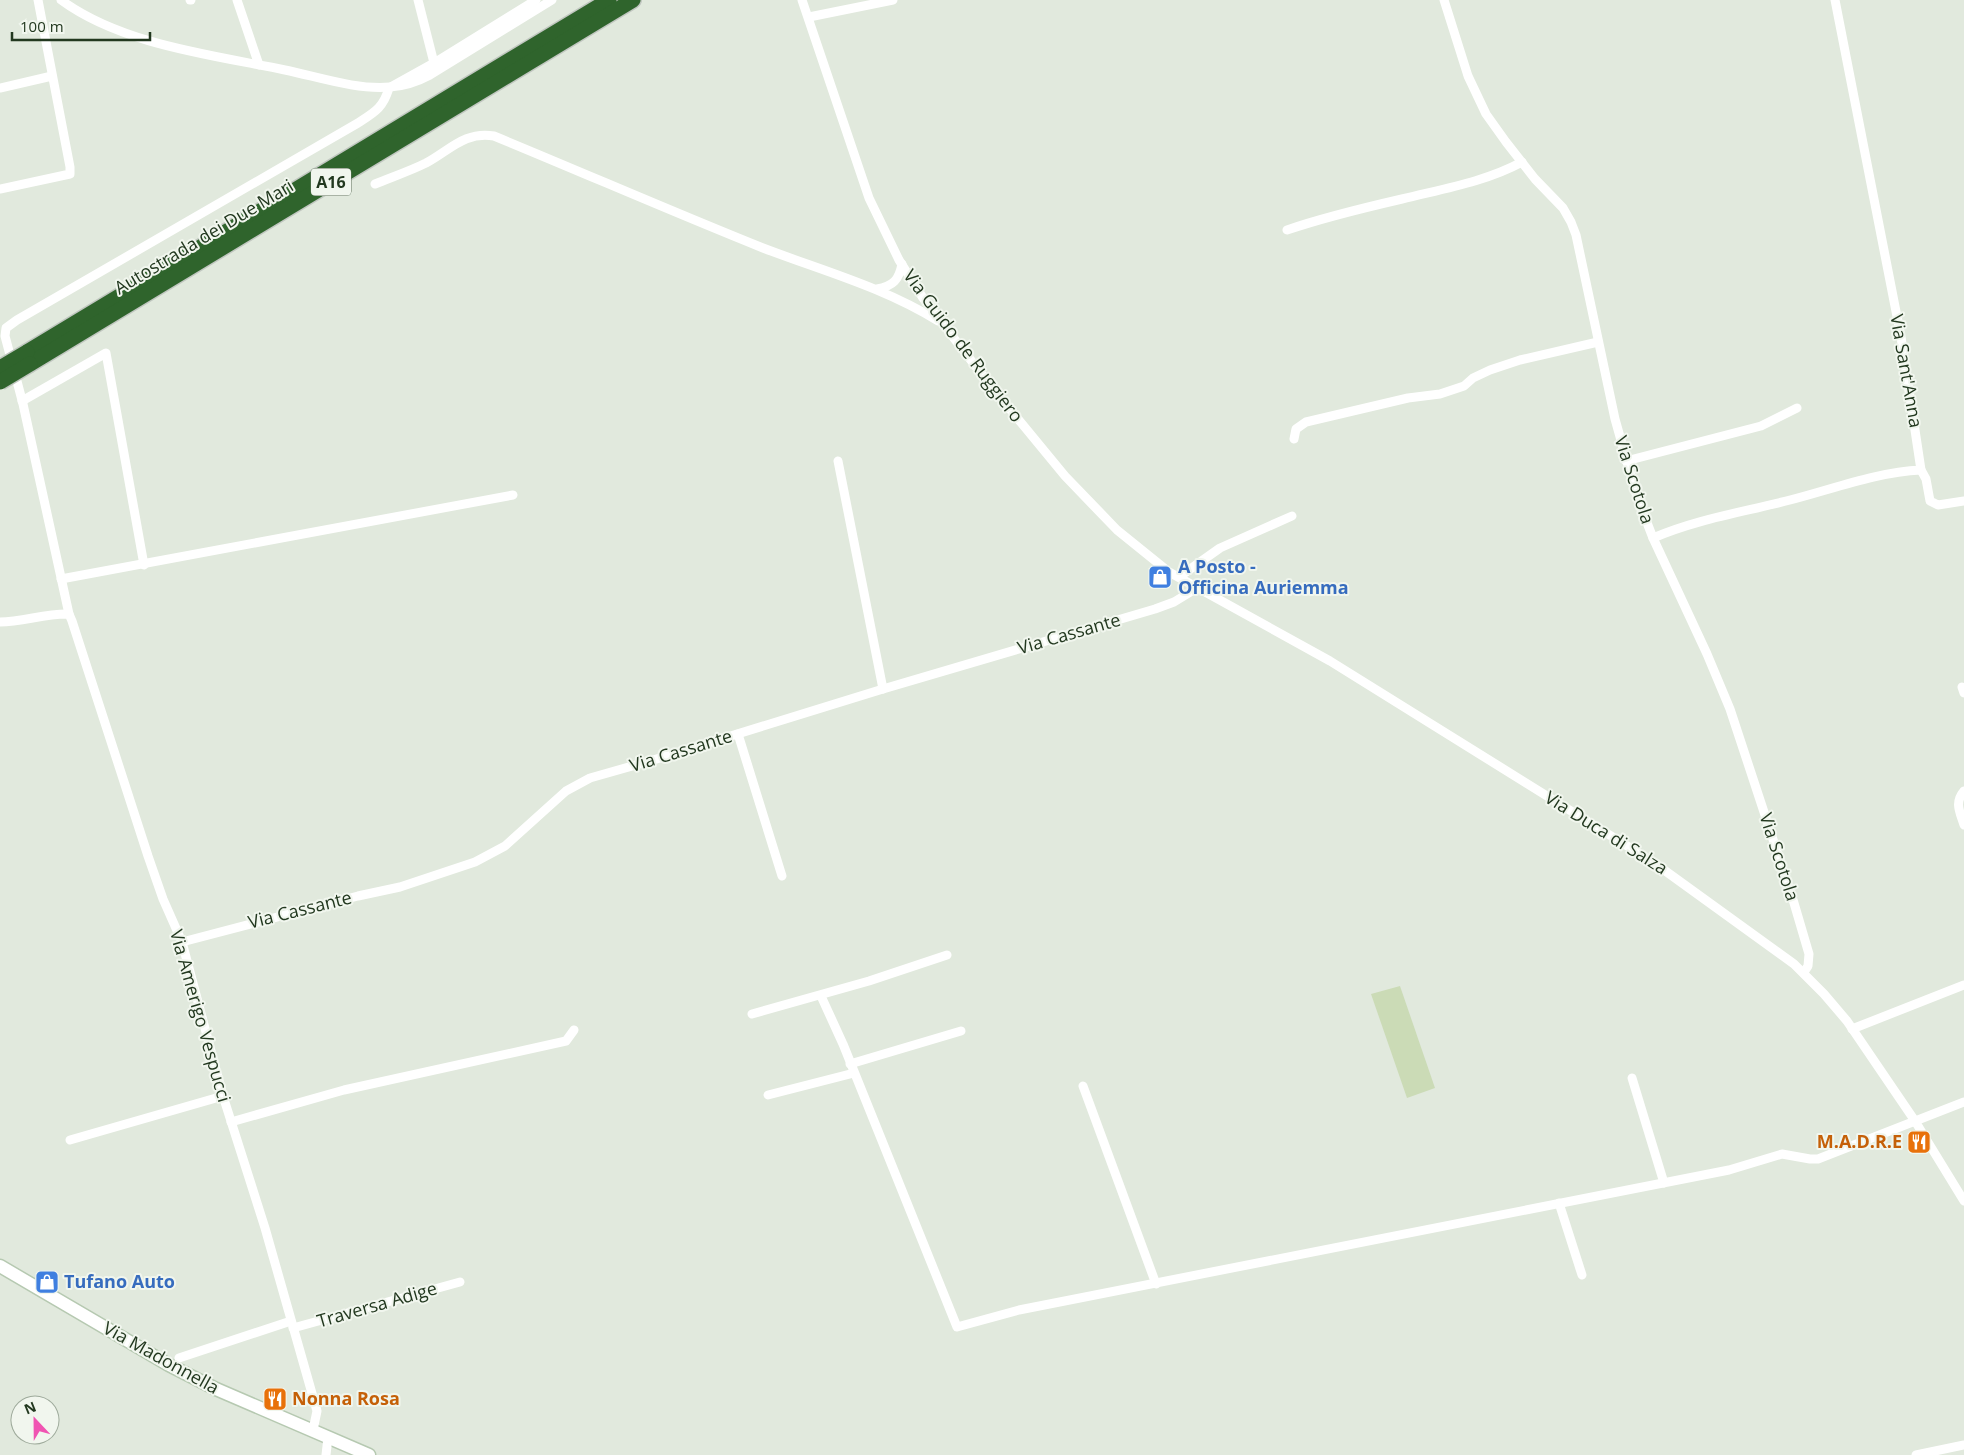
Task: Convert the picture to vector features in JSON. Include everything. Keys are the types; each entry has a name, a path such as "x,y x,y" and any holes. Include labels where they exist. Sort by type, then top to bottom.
{"highway":[{"name":"Autostrada dei Due Mari","path":"0,382 28,358 609,0"},
{"name":"Autostrada dei Due Mari","path":"0,368 28,358 633,0"}],"street":[{"path":"0,189 70,174 38,0"},
{"path":"61,0 94,19 125,32 164,44 352,85 389,88 410,85 430,76 552,0"},
{"path":"237,0 259,65"},
{"path":"418,0 434,63"},
{"path":"389,88 434,63 536,0"},
{"name":"Via Guido de Ruggiero","path":"802,0 869,198 902,264 923,298 990,385 1065,476 1117,530 1160,564"},
{"path":"808,17 893,0"},
{"name":"Via Scotola","path":"1444,0 1468,76 1486,114 1522,162 1563,208 1572,222 1614,419 1637,497 1653,538 1707,654 1730,709 1809,954 1808,966 1804,972"},
{"name":"Via Sant'Anna","path":"1835,0 1901,337 1921,470 1926,479 1930,502 1938,505 1964,501"},
{"path":"0,88 52,76"},
{"name":"Via Amerigo Vespucci","path":"313,1430 317,1411 265,1228 223,1096 182,942 163,899 148,856 69,614 22,401 5,336 6,328 17,320 358,124 377,111 385,101 389,88"},
{"path":"375,184 426,163 465,139 482,134 494,136 764,248 877,289 911,304 942,324"},
{"path":"1287,230 1330,216 1450,188 1506,170 1522,162"},
{"path":"877,289 893,284 900,274 902,264"},
{"path":"1294,439 1296,429 1306,422 1408,398 1440,394 1464,386 1473,378 1490,370 1520,360 1598,342"},
{"path":"22,401 106,353 144,564"},
{"path":"1626,461 1768,424 1797,408"},
{"path":"838,460 883,689"},
{"path":"1653,538 1722,516 1880,476 1921,470"},
{"path":"61,579 513,495"},
{"path":"1179,577 1220,548 1292,516"},
{"name":"Via Duca di Salza","path":"1160,564 1197,588 1330,661 1653,862 1804,972 1835,1006 1852,1029 1916,1121 1964,1201"},
{"name":"Via Cassante","path":"182,942 349,898 400,887 449,872 505,846 566,791 590,778 1155,609 1174,602 1197,588"},
{"path":"0,622 69,614"},
{"path":"738,734 782,876"},
{"path":"1964,791 1958,799 1958,806 1964,825"},
{"path":"752,1014 821,996 947,955"},
{"path":"1852,1029 1964,985"},
{"path":"821,996 852,1068 956,1328 1019,1310 1729,1170 1782,1154 1818,1159 1964,1102"},
{"path":"232,1122 344,1090 566,1041 574,1030"},
{"path":"768,1096 961,1031"},
{"path":"1632,1078 1664,1183"},
{"path":"1083,1086 1156,1284"},
{"path":"70,1140 223,1096"},
{"path":"1559,1204 1582,1274"},
{"name":"Via Madonnella","path":"0,1266 169,1364 216,1389 369,1455"},
{"name":"Traversa Adige","path":"179,1358 292,1325 460,1282"},
{"path":"326,1455 328,1437"},
{"path":"1916,1455 1964,1445"}],"green space":[{"path":"1400,986 1435,1088 1407,1098 1371,994"}],"place":[{"name":"A Posto - Officina Auriemma","path":"1160,577"},
{"name":"M.A.D.R.E","path":"1919,1142"},
{"name":"Tufano Auto","path":"47,1282"},
{"name":"Nonna Rosa","path":"275,1399"}]}
